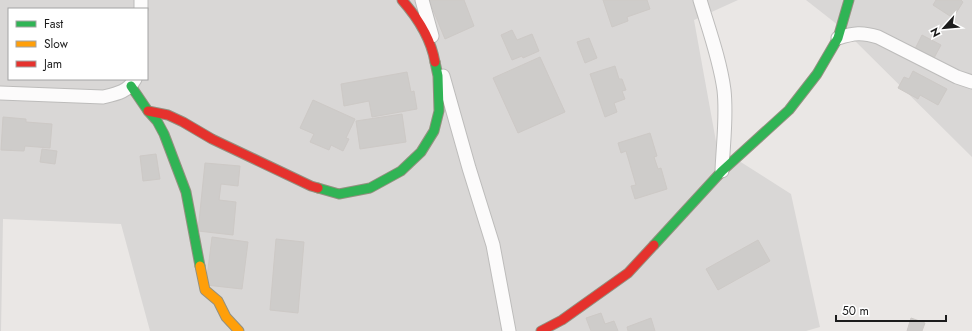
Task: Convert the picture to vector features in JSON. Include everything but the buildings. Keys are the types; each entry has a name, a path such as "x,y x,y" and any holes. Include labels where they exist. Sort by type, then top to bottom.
{"street":[{"path":"148,111 168,115 212,139 311,186 339,194 370,188 401,171 421,152 434,131 439,111 438,76 434,54 425,33 411,10 402,0"},
{"path":"422,0 469,168 493,245 509,331"},
{"path":"700,0 724,90 725,112 722,171"},
{"path":"540,331 562,320 628,273 722,171 789,110 817,74 838,38 849,0"},
{"path":"838,38 855,33 868,33 957,77 972,82"},
{"path":"0,93 103,96 119,93 133,82 148,111 157,121 164,134 186,192 205,290 218,301 226,317 239,331"}],"shaded area":[{"path":"0,0 738,0 694,20 717,147 791,194 820,327 806,331 150,331 121,224 3,219 1,331"},
{"path":"806,0 972,0 972,157 843,29"}],"traffic: fast":[{"path":"654,245 722,171 789,110 817,74 838,38 849,0"},
{"path":"318,188 339,194 370,188 401,171 421,152 434,131 439,111 438,76 435,62"},
{"path":"131,86 148,111 157,121 164,134 186,192 200,266"}],"traffic: slow":[{"path":"200,266 205,290 218,301 226,317 239,331"}],"traffic: jam":[{"path":"402,0 423,29 435,62"},
{"path":"148,111 168,115 212,139 318,188"},
{"path":"541,331 562,320 628,273 654,245"}]}
